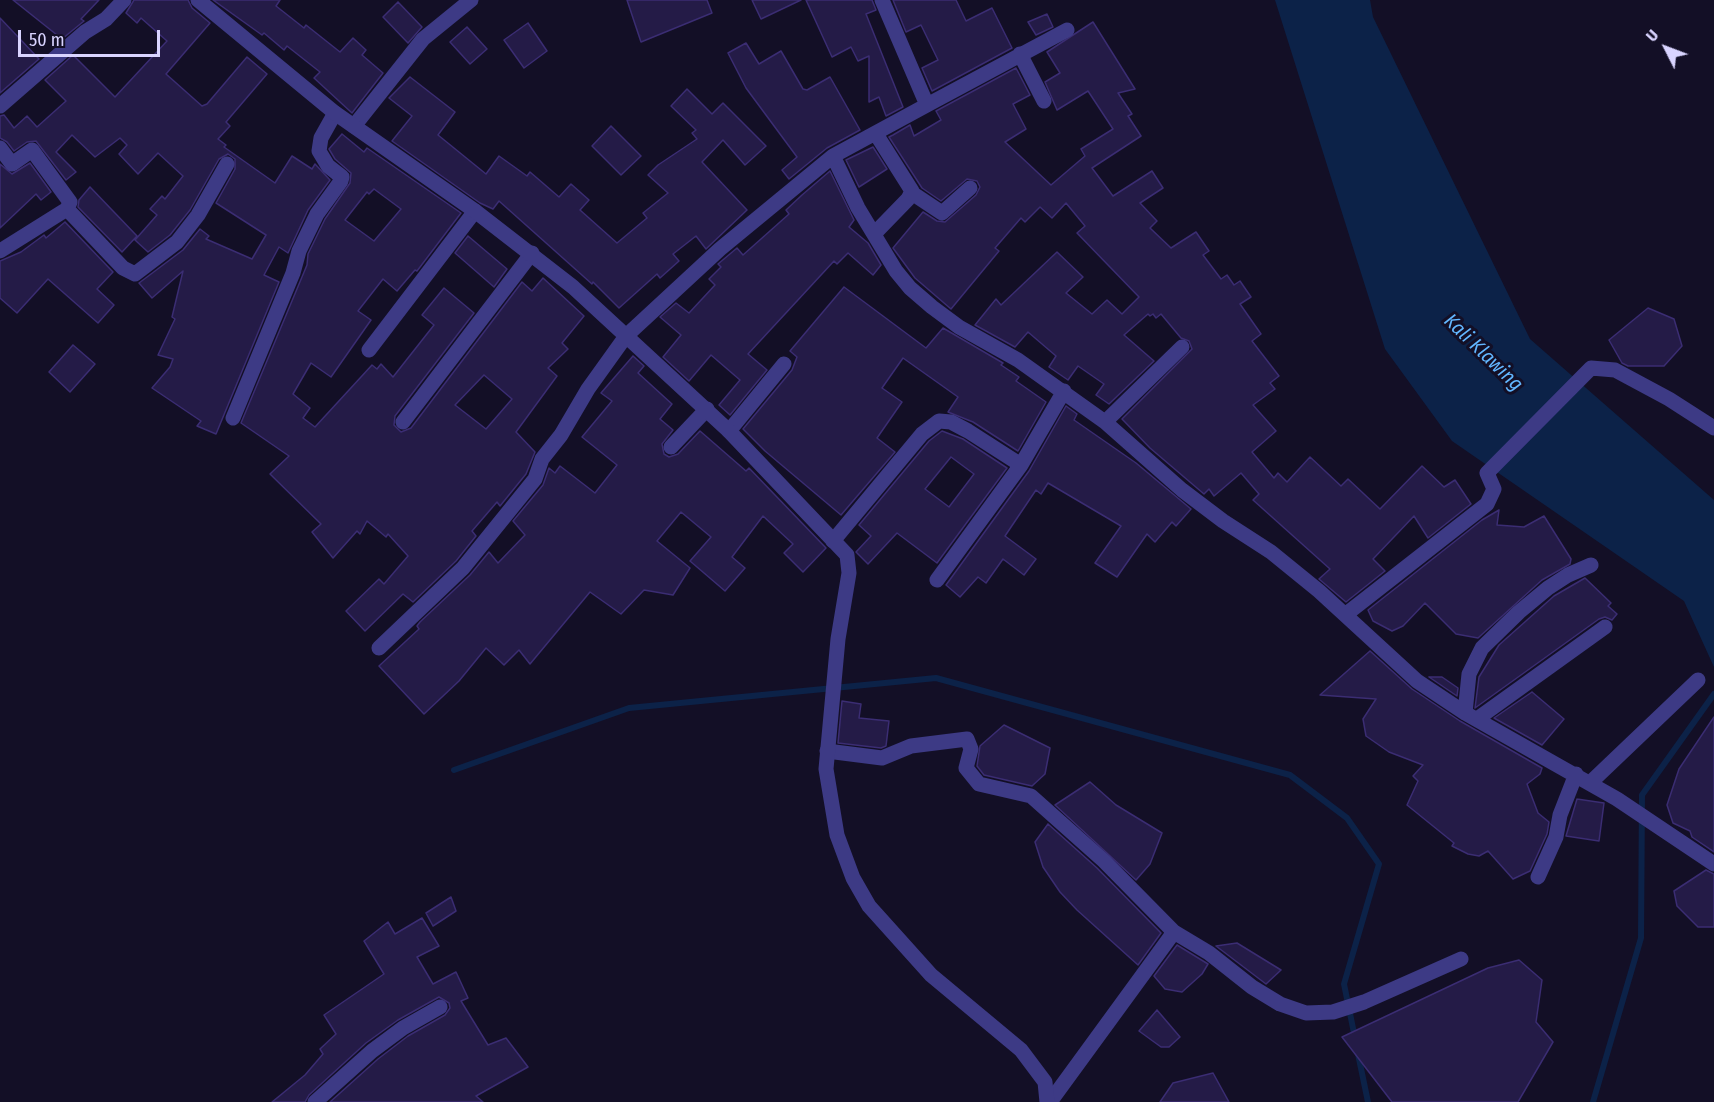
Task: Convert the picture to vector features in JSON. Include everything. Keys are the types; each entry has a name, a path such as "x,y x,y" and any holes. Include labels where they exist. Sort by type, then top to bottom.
{"street":[{"path":"0,106 85,32 106,19 124,0"},
{"path":"198,0 334,113 532,253 707,409 848,557 850,564 838,639 827,751 827,788 837,835 853,878 869,906 931,975 1021,1050 1045,1082 1049,1102"},
{"path":"354,126 423,39 471,0"},
{"path":"882,0 927,105"},
{"path":"379,648 463,568 535,479 542,459 561,435 588,389 626,336 720,249 833,156 1067,30"},
{"path":"1020,54 1044,101"},
{"path":"233,418 293,273 299,251 317,214 341,181 342,177 328,166 319,151 321,138 334,113"},
{"path":"876,134 912,194 942,213 970,188"},
{"path":"0,148 12,164 33,150 70,202 67,208 0,251"},
{"path":"833,156 858,208 910,288 932,307 959,327 1018,360 1105,422 1182,490 1223,521 1271,552 1417,681 1471,716 1617,799 1714,864"},
{"path":"67,208 123,268 135,274 177,242 198,215 227,164"},
{"path":"875,234 912,194"},
{"path":"369,350 475,211"},
{"path":"403,422 532,253"},
{"path":"1105,422 1182,347"},
{"path":"729,431 784,364"},
{"path":"1345,615 1487,504 1494,489 1487,473 1585,372 1598,368 1615,370 1669,399 1714,428"},
{"path":"937,580 1021,465 1064,391"},
{"path":"671,447 707,409"},
{"path":"833,541 922,434 939,421 951,422 968,430 1021,465"},
{"path":"1471,716 1469,674 1482,648 1548,588 1591,565"},
{"path":"1471,716 1605,627"},
{"path":"1590,783 1698,680"},
{"path":"827,751 882,758 912,746 967,739 971,749 966,768 979,784 1031,796 1104,861 1174,932 1280,1004 1298,1011 1318,1014 1364,1002 1461,959"},
{"path":"1538,877 1556,837 1560,815 1576,774"},
{"path":"1049,1102 1174,932"},
{"path":"315,1102 372,1051 403,1028 440,1007"}],"water":[{"name":"Kali Klawing","path":"1275,0 1370,0 1373,17 1530,339 1714,500 1714,667 1684,601 1452,441 1385,349"}],"building":[{"path":"13,0 99,0 81,19 84,21 62,39"},
{"path":"134,0 188,0 192,8 210,23 166,74 202,106 207,104 247,57 267,74 226,122 230,126 218,139 226,145 224,147 275,183 292,156 312,169 315,164 330,180 308,210 288,253 279,247 264,275 279,282 216,434 197,426 201,421 152,388 170,367 173,359 158,355 175,319 172,317 183,271 152,298 139,283 183,250 200,229 209,236 206,239 252,259 266,235 216,203 235,169 235,159 228,154 219,159 190,210 170,235 148,252 135,240 157,215 150,209 162,196 165,199 183,176 158,153 138,174 119,154 127,145 120,138 95,157 72,135 56,152 76,172 66,180 36,141 27,142 14,151 7,142 0,138 0,116 4,115 14,128 27,116 37,127 66,101 45,80 73,55 115,97 167,41 141,18 137,23 126,13"},
{"path":"213,0 280,0 276,6 304,28 306,25 340,52 353,38 366,50 362,55 383,73 352,113 314,78 320,72 287,46 284,50 264,33 262,35"},
{"path":"627,0 707,0 712,13 641,42"},
{"path":"752,0 801,0 761,19"},
{"path":"806,0 872,0 876,10 866,14 903,107 886,116 879,97 869,102 869,56 858,61 851,47 832,57"},
{"path":"893,0 956,0 966,21 992,8 1012,48 932,91 922,68 938,60 921,25 906,32"},
{"path":"398,2 422,27 408,43 383,17"},
{"path":"1047,14 1053,27 1036,35 1028,22"},
{"path":"0,18 39,59 0,93"},
{"path":"1093,22 1135,89 1118,93 1132,114 1128,116 1141,136 1092,168 1113,196 1152,171 1163,188 1140,203 1157,221 1150,228 1171,248 1196,232 1209,251 1203,255 1221,279 1227,275 1234,285 1240,281 1251,297 1240,304 1261,334 1252,341 1279,376 1270,383 1275,389 1253,405 1276,431 1252,452 1274,478 1278,473 1287,482 1310,457 1341,486 1348,479 1380,509 1422,466 1444,487 1455,480 1471,504 1428,538 1414,516 1373,559 1385,571 1346,602 1319,579 1330,569 1253,500 1259,494 1241,473 1214,496 1209,489 1204,494 1150,448 1122,419 1192,349 1189,341 1181,338 1161,314 1156,318 1153,314 1150,316 1148,314 1124,335 1154,361 1109,404 1096,395 1104,384 1078,366 1068,380 1049,367 1056,356 1028,332 1015,347 975,325 996,299 1001,305 1057,252 1083,277 1066,293 1092,314 1107,300 1122,314 1139,297 1077,233 1085,226 1066,203 1052,218 1040,207 1025,222 1021,218 995,248 999,251 951,309 915,278 893,248 923,212 937,221 945,222 976,195 980,187 977,181 967,179 941,201 922,188 889,137 910,125 914,136 941,120 936,111 1016,68 1030,95 1013,104 1026,129 1005,142 1051,185 1085,156 1081,149 1113,129 1088,91 1057,110 1045,82 1060,73 1047,52"},
{"path":"528,23 547,51 524,68 504,40"},
{"path":"467,27 487,49 470,64 450,42"},
{"path":"746,43 759,64 781,51 803,89 807,90 830,77 860,130 827,148 789,179 782,170 797,157 746,88 728,53"},
{"path":"410,77 455,112 438,135 486,174 499,156 527,176 530,172 559,197 571,184 589,200 580,210 617,243 647,218 643,213 668,193 648,175 658,165 697,139 692,133 696,130 671,106 687,89 712,114 723,103 766,146 745,165 723,140 702,162 747,210 706,249 696,236 673,254 679,261 660,278 657,274 619,308 593,282 592,284 499,201 493,209 480,203 392,141 412,116 389,98"},
{"path":"611,126 641,156 621,175 592,146"},
{"path":"342,134 364,152 367,148 461,213 417,271 415,270 397,291 383,279 358,311 371,320 331,377 311,363 293,394 310,408 303,418 315,427 372,365 377,369 381,364 393,377 434,325 422,315 444,288 474,313 395,416 394,425 401,432 411,428 522,282 532,291 543,278 584,316 562,343 568,349 548,368 557,376 516,432 535,452 526,474 500,506 497,502 472,531 476,536 456,561 413,602 403,594 365,631 346,611 379,579 384,584 408,556 388,534 386,537 367,521 360,534 357,531 333,558 312,532 321,524 270,474 289,456 241,423 307,265 308,254 325,219 350,183 351,173 335,159 329,149","holes":["374,189 401,209 374,241 345,220 367,192 369,194","484,375 512,399 486,429 455,405"]},
{"path":"873,147 887,169 859,187 846,160"},
{"path":"30,163 51,192 41,200 36,194 0,228 0,164 12,174"},
{"path":"830,171 854,220 849,227 868,243 881,265 873,275 848,253 837,264 834,261 748,354 767,370 730,415 719,405 740,380 711,355 689,381 663,357 681,335 660,317 676,303 689,313 715,285 709,279 721,267 718,264 737,248 743,255 789,214 786,210"},
{"path":"90,187 137,236 122,252 78,207 79,200"},
{"path":"65,222 113,272 97,289 114,305 98,323 48,279 17,313 0,298 0,261 21,252 44,235 46,238"},
{"path":"468,236 507,269 494,287 455,253"},
{"path":"844,287 926,348 943,328 1003,363 1001,365 1019,377 1016,381 1046,402 1018,451 973,422 948,412 958,397 903,358 882,388 902,402 877,438 895,452 841,515 765,451 743,429 792,370 797,357 790,351"},
{"path":"1648,308 1674,319 1682,346 1664,366 1628,366 1622,363 1609,340"},
{"path":"73,345 95,364 70,392 49,372"},
{"path":"633,356 644,366 638,373 672,404 660,419 673,430 662,444 664,454 669,457 678,454 700,431 746,471 749,468 826,548 803,572 784,553 793,544 763,516 732,557 745,568 725,591 690,561 711,537 681,512 657,541 690,568 673,595 644,590 621,614 590,592 530,664 519,650 504,665 486,648 459,681 424,714 379,666 419,629 417,626 420,622 470,575 489,552 498,563 525,535 513,521 543,485 549,468 555,473 560,466 595,493 617,465 582,437 612,401 601,393"},
{"path":"1066,406 1077,414 1074,420 1136,463 1191,509 1176,526 1172,522 1155,542 1147,534 1117,577 1095,563 1121,526 1048,483 1041,494 1036,490 1005,536 1036,559 1024,575 1003,559 986,583 978,577 960,597 946,585 1029,471"},
{"path":"942,431 963,439 1007,468 937,563 897,533 868,564 856,552 871,536 859,525 929,441","holes":["951,457 974,474 949,507 925,489"]},
{"path":"1499,510 1497,525 1524,527 1544,516 1571,559 1570,564 1542,580 1478,638 1456,634 1425,603 1403,626 1392,631 1373,621 1368,610 1482,520"},
{"path":"1585,578 1611,603 1608,606 1617,614 1612,620 1605,617 1599,619 1475,708 1479,677 1499,645 1554,596"},
{"path":"1370,651 1412,689 1460,721 1542,768 1540,774 1527,784 1538,813 1549,822 1547,834 1530,871 1513,879 1488,851 1479,856 1468,854 1452,846 1454,843 1407,805 1418,781 1413,776 1423,765 1389,752 1366,736 1363,719 1376,699 1320,695"},
{"path":"1429,677 1442,677 1458,688 1457,696"},
{"path":"1532,692 1564,719 1542,745 1494,718"},
{"path":"842,701 861,704 859,718 889,721 886,746 881,748 838,743"},
{"path":"1714,717 1714,852 1692,837 1690,831 1673,823 1667,805 1679,769"},
{"path":"1004,725 1050,748 1045,774 1032,786 984,775 977,766 980,746"},
{"path":"1090,782 1116,805 1162,833 1150,864 1136,880 1055,805"},
{"path":"1577,799 1604,803 1599,841 1566,836"},
{"path":"1048,824 1097,868 1161,933 1138,965 1077,910 1060,892 1043,867 1035,842"},
{"path":"1706,870 1714,874 1714,927 1698,927 1677,906 1674,891"},
{"path":"451,897 456,911 433,926 426,913"},
{"path":"422,918 439,946 417,957 433,984 456,972 468,998 461,1001 488,1045 506,1038 528,1067 476,1096 483,1102 330,1102 378,1059 408,1036 445,1015 450,1008 449,1003 439,997 398,1020 366,1043 309,1095 305,1102 272,1102 305,1075 323,1054 320,1049 336,1034 324,1015 384,974 364,941 388,922 395,934"},
{"path":"1237,943 1281,970 1266,984 1216,946"},
{"path":"1177,945 1208,964 1202,974 1182,992 1165,989 1154,976"},
{"path":"1519,960 1542,980 1536,1022 1553,1042 1518,1102 1392,1102 1342,1037 1488,968"},
{"path":"1157,1010 1180,1037 1169,1047 1161,1047 1139,1031"},
{"path":"1213,1073 1229,1102 1160,1102 1173,1083"}],"waterway":[{"path":"454,770 629,708 936,678 1290,775 1347,818 1379,864 1344,984 1355,1038"},
{"path":"1593,1102 1641,938 1642,795 1714,694"},
{"path":"1358,1054 1368,1102"}]}
